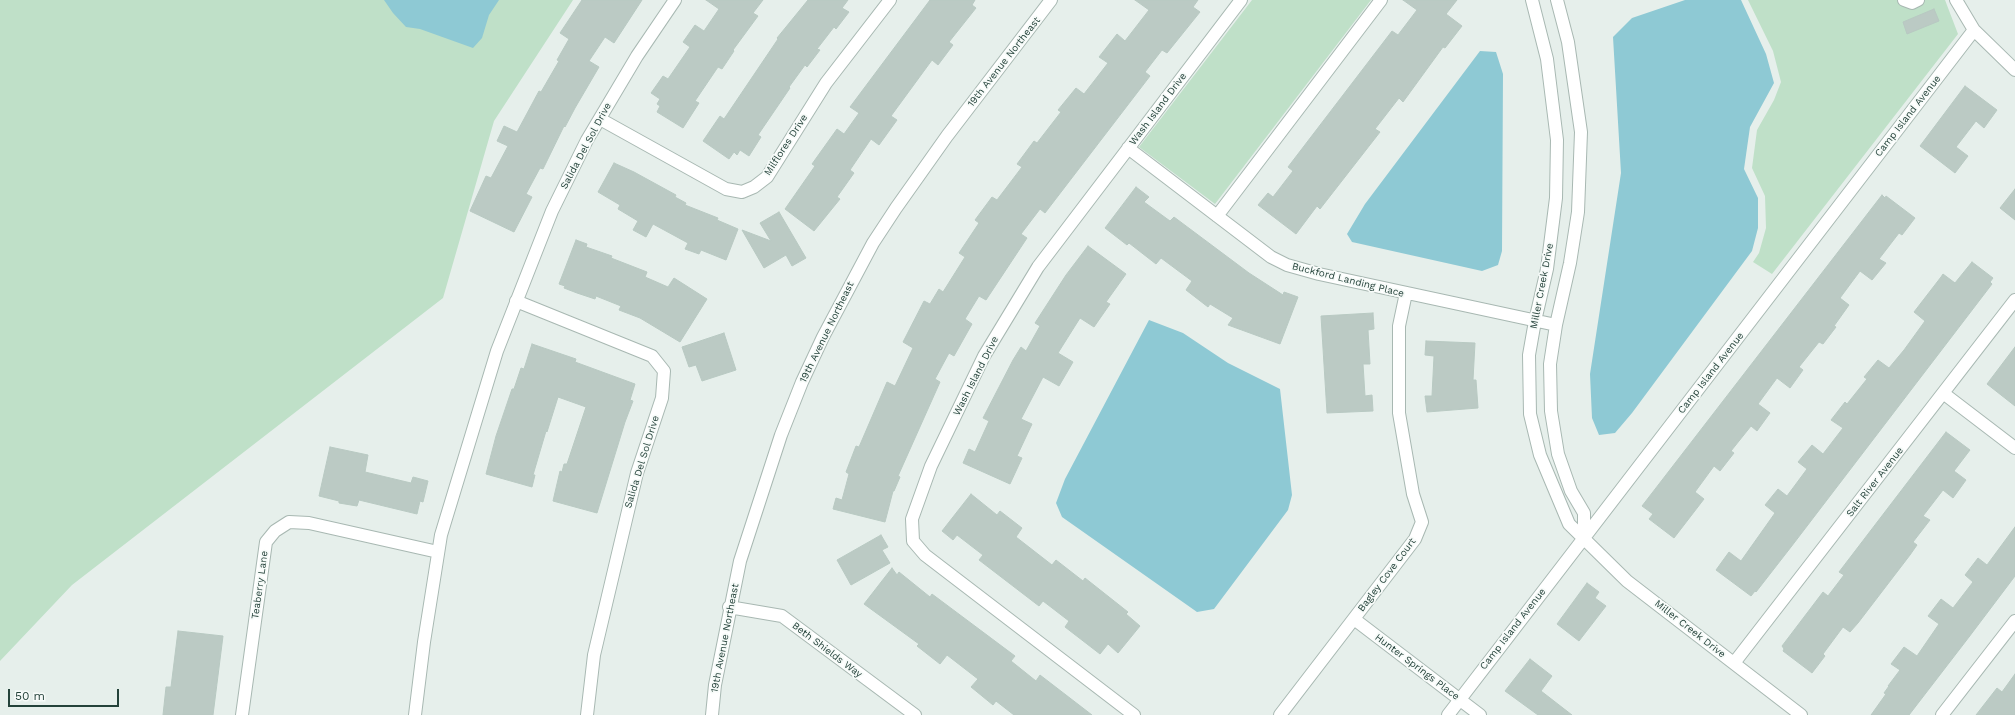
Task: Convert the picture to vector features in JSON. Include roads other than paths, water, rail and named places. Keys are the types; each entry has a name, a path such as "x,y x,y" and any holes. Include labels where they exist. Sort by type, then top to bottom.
{"street":[{"name":"Salida Del Sol Drive","path":"415,715 424,642 441,534 497,351 552,211 587,140 637,56 674,0"},
{"name":"Milflores Drive","path":"600,119 726,189 742,192 754,187 767,178 826,83 890,0"},
{"name":"19th Avenue Northeast","path":"712,715 715,685 729,607 740,561 781,435 802,382 847,291 873,243 918,176 1051,0"},
{"name":"Wash Island Drive","path":"1134,715 925,555 913,541 912,519 931,466 984,356 1038,267 1241,0"},
{"path":"1217,216 1381,0"},
{"name":"Miller Creek Drive","path":"1532,0 1547,59 1557,140 1556,198 1547,269 1529,355 1532,421 1540,456 1557,499 1570,524 1627,581 1801,715"},
{"path":"1557,0 1568,42 1581,132 1578,212 1570,263 1556,325 1550,364 1551,411 1558,454 1572,491 1584,513 1584,538"},
{"path":"1904,0 1912,3 1918,0"},
{"path":"1956,0 1974,30 2015,70"},
{"name":"Camp Island Avenue","path":"1448,715 1974,30"},
{"name":"Buckford Landing Place","path":"1128,148 1271,257 1287,265 1406,294 1556,325"},
{"name":"Bagley Cove Court","path":"1280,715 1415,539 1422,522 1413,494 1399,413 1399,326 1406,294"},
{"name":"Salt River Avenue","path":"1734,663 2015,300"},
{"name":"Salida Del Sol Drive","path":"516,301 652,356 664,371 662,398 637,473 594,655 587,715"},
{"path":"1943,393 2015,448"},
{"name":"Teaberry Lane","path":"242,715 266,542 275,531 289,522 309,523 438,552"},
{"name":"Beth Shields Way","path":"729,607 782,616 915,715"},
{"name":"Hunter Springs Place","path":"1354,618 1480,715"},
{"path":"1942,715 2015,621"}],"water":[{"path":"384,0 499,0 489,15 482,38 473,48 420,29 406,27 393,13"},
{"path":"1685,0 1741,0 1766,54 1774,83 1750,127 1744,169 1758,198 1758,228 1752,251 1632,413 1615,433 1599,435 1592,418 1590,374 1621,173 1613,37 1632,18"},
{"path":"1480,51 1496,52 1503,74 1502,251 1498,265 1482,271 1352,242 1347,234 1365,204"},
{"path":"1149,320 1183,333 1228,363 1280,389 1292,495 1288,510 1214,609 1197,612 1062,517 1056,503 1065,479"}]}
